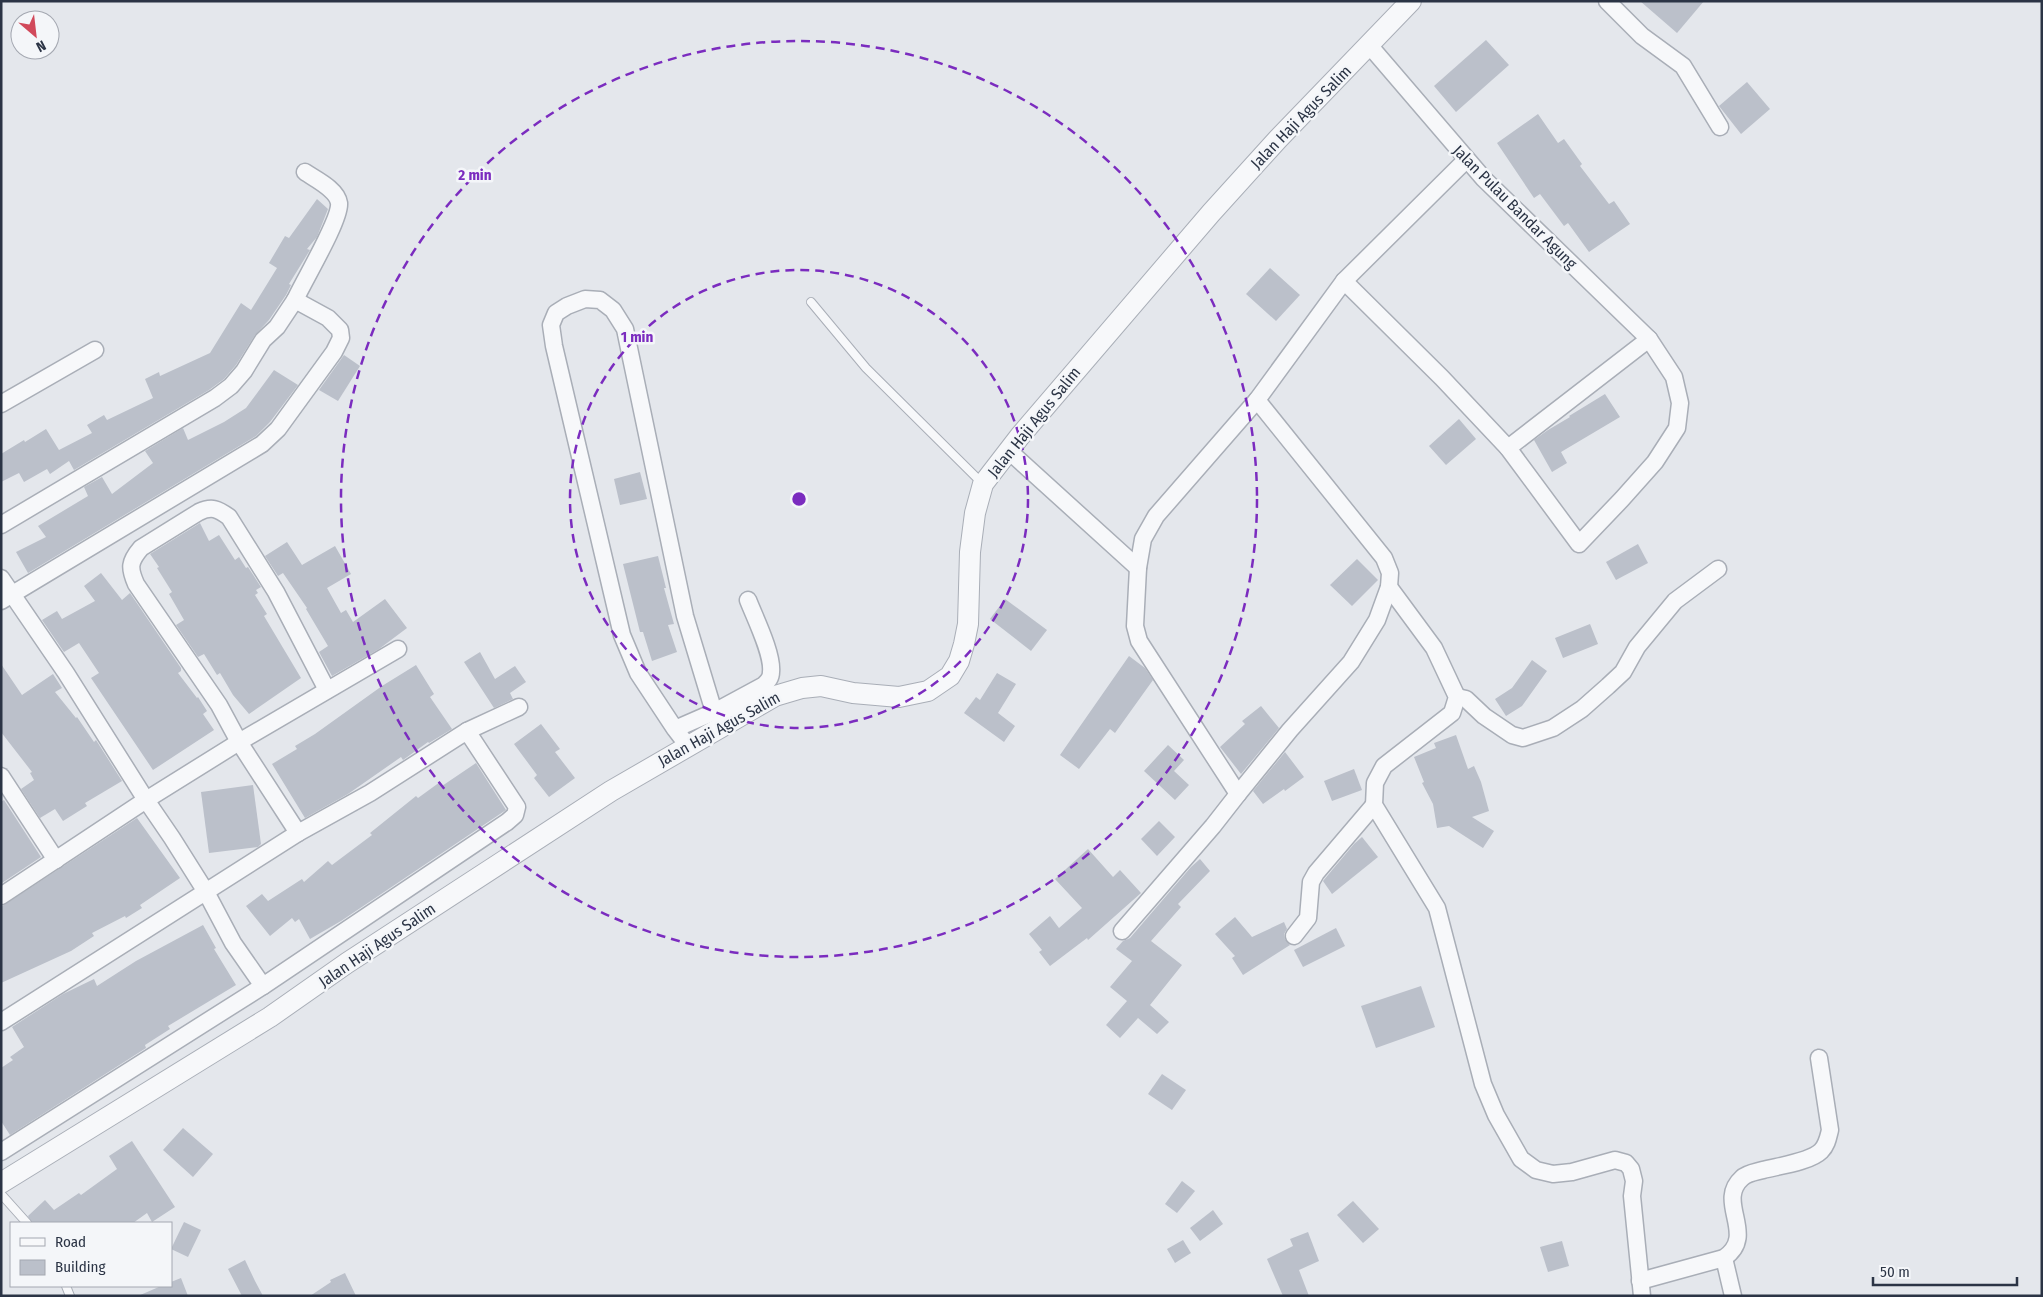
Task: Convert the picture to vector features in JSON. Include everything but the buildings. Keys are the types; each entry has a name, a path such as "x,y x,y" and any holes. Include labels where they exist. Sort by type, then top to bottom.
{"street":[{"name":"Jalan Haji Agus Salim","path":"9,1178 270,1017 347,964 603,796 775,696 802,688 821,686 853,693 899,697 928,691 950,676 959,661 968,624 970,552 975,513 983,484 1210,213 1278,139 1411,1"},
{"path":"1607,1 1642,36 1683,66 1720,127"},
{"name":"Jalan Pulau Bandar Agung","path":"1369,45 1484,180 1649,339 1674,377 1680,403 1677,428 1655,462 1579,544 1508,448"},
{"path":"1238,794 1139,641 1135,626 1138,568 1143,538 1156,516 1257,400 1344,281 1466,160"},
{"path":"1,525 215,398 244,371 263,340 276,327 295,300 334,222 339,204 336,196 305,172"},
{"path":"1344,281 1442,378 1508,448 1649,339"},
{"path":"688,746 638,673 622,635 554,346 551,325 556,313 567,306 585,299 600,300 613,310 625,329 685,616 714,712"},
{"path":"7,598 262,444 278,429 334,352 340,338 340,330 328,318 295,300"},
{"path":"1,404 95,350"},
{"path":"1122,931 1213,826 1290,730 1351,662 1377,620 1389,587 1390,573 1384,558 1257,400"},
{"path":"1009,451 1138,568"},
{"path":"298,832 239,742 219,705 136,584 130,571 134,556 141,548 207,508 214,508 230,517 276,592 327,690"},
{"path":"1458,697 1466,699 1484,716 1512,735 1523,738 1553,728 1582,709 1623,672 1637,647 1675,601 1718,569"},
{"path":"1,578 7,598 66,673 206,892 221,924 263,986"},
{"path":"1389,587 1434,648 1458,697 1452,713 1384,766 1375,783 1374,805 1437,908 1483,1084 1496,1115 1521,1159 1536,1170 1553,1174 1572,1172 1614,1160 1626,1163 1632,1169 1634,1181 1632,1196 1641,1288 1724,1258 1735,1249 1738,1241 1738,1231 1732,1199 1736,1184 1742,1177 1750,1173 1816,1155 1822,1150 1830,1130 1819,1058"},
{"path":"675,729 714,712 764,685 770,679 772,670 770,657 748,600"},
{"path":"1,896 146,800 239,742 398,650"},
{"path":"1,1022 298,832 370,793 467,731 519,707"},
{"path":"9,1178 1,1153 263,986 515,815 517,808 467,731"},
{"path":"1,776 56,860"},
{"path":"1294,936 1308,918 1311,882 1316,873 1374,805"},
{"path":"1724,1258 1732,1296"}],"lane":[{"path":"811,302 866,368 983,484"},
{"path":"1,1194 26,1222"}]}
